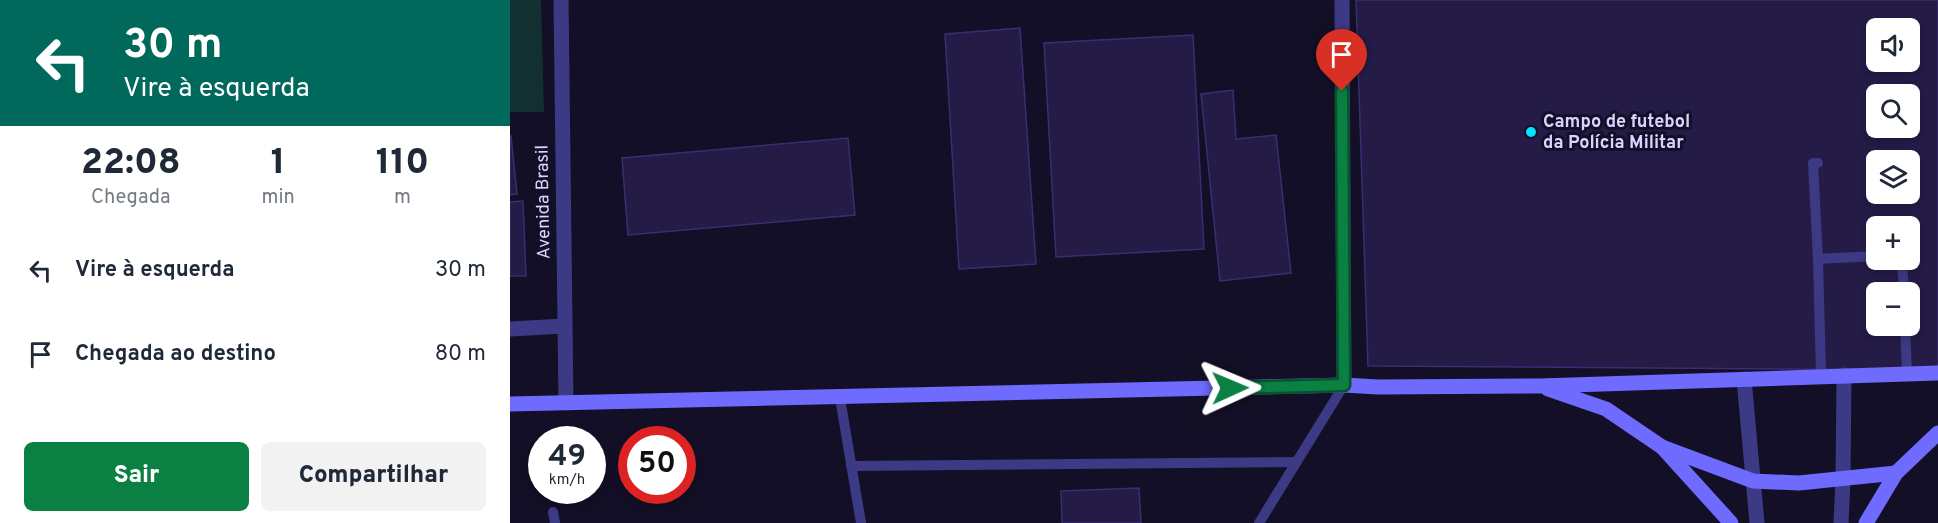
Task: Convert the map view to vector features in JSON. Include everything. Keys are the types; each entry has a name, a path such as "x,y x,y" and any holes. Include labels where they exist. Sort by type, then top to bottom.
{"main road":[{"path":"510,404 1344,385 1378,387 1540,386 1938,373"},
{"path":"1540,386 1606,409 1662,447 1753,482 1799,483 1896,473"},
{"path":"1866,523 1896,473 1938,433"},
{"path":"1662,447 1731,523"}],"street":[{"name":"Avenida Brasil","path":"561,0 566,403"},
{"path":"1341,0 1344,385"},
{"path":"510,329 565,326"},
{"path":"1841,523 1844,479 1844,375"},
{"path":"1743,379 1757,523"}],"lane":[{"path":"1818,163 1813,163 1821,376"},
{"path":"1818,259 1866,257"},
{"path":"1905,336 1907,374"},
{"path":"1259,523 1344,385"},
{"path":"840,398 861,523"},
{"path":"851,466 1296,462"}],"green space":[{"path":"510,0 541,0 544,112 510,112"}],"building":[{"path":"1356,0 1938,0 1938,370 1368,366"},
{"path":"1020,28 1036,264 959,269 945,34"},
{"path":"1193,35 1204,249 1056,257 1044,43"},
{"path":"1233,90 1236,139 1276,135 1291,273 1220,281 1201,94"},
{"path":"510,137 517,194 510,195"},
{"path":"848,138 855,215 628,235 622,158"},
{"path":"523,201 526,276 510,276 510,202"},
{"path":"1139,488 1141,523 1062,523 1061,491"}],"place":[{"name":"Campo de futebol da Polícia Militar","path":"1531,132"}],"route":[{"path":"1230,388 1344,385 1342,91"}]}
